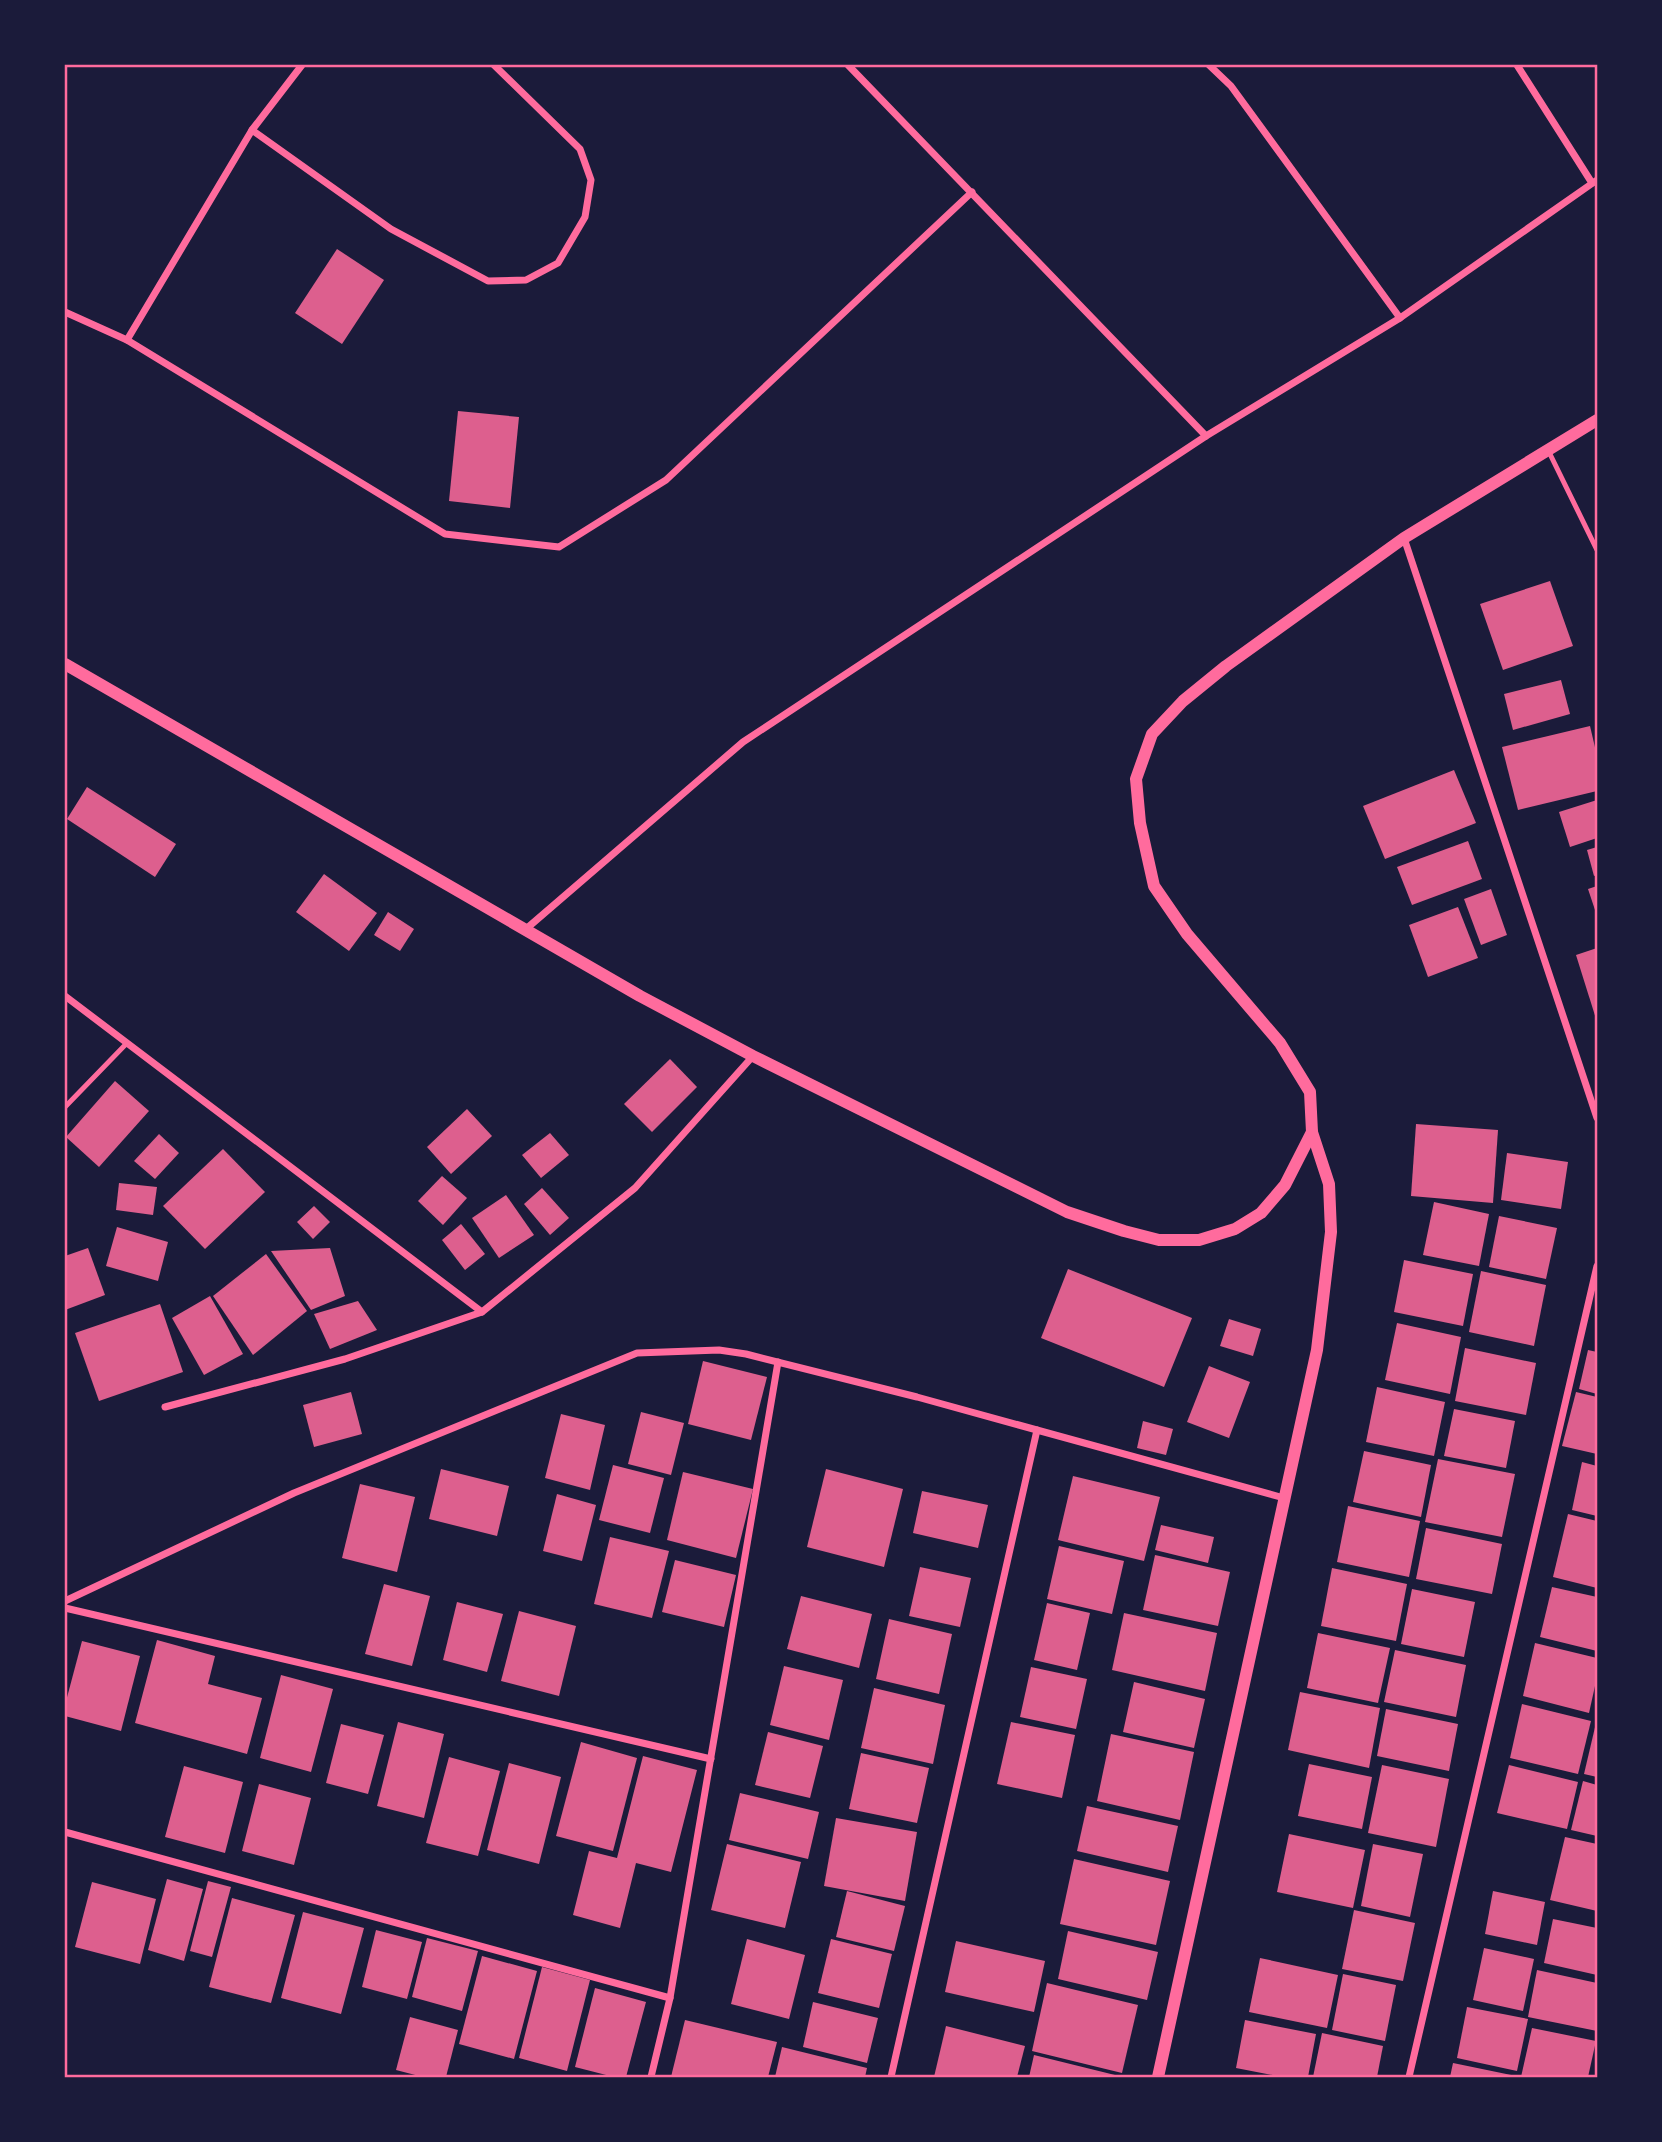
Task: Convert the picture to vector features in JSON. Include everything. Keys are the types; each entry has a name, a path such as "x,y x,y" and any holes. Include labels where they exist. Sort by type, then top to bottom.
{"street":[{"path":"127,340 253,130 302,65"},
{"path":"253,130 391,229 488,281 526,280 558,263 585,217 592,180 580,149 494,65"},
{"path":"848,65 1206,436"},
{"path":"1209,65 1231,86 1400,318"},
{"path":"526,929 743,742 1206,436 1400,318 1595,181 1517,65"},
{"path":"65,312 127,340 445,534 559,547 666,480 972,192"},
{"path":"1158,2077 1317,1350 1331,1233 1329,1184 1312,1132 1310,1092 1280,1043 1187,934 1154,886 1140,823 1136,779 1152,734 1183,701 1226,666 1404,538 1597,420"},
{"path":"1404,538 1597,1118"},
{"path":"65,664 640,996 753,1056 1067,1212 1159,1240 1199,1240 1235,1229 1261,1213 1285,1185 1312,1132"},
{"path":"65,996 482,1312"},
{"path":"165,1407 345,1359 482,1312 635,1188 753,1056"},
{"path":"1409,2077 1597,1266"},
{"path":"65,1601 294,1493 637,1353 719,1350 778,1362 1284,1498"},
{"path":"651,2077 670,1998 778,1362"},
{"path":"891,2077 1037,1430"},
{"path":"65,1608 711,1759"},
{"path":"65,1832 670,1998"}],"lane":[{"path":"1548,450 1597,550"},
{"path":"65,1107 127,1043"}],"building":[{"path":"337,249 384,280 342,344 295,313"},
{"path":"458,411 519,417 510,508 449,501"},
{"path":"1550,581 1573,646 1503,670 1480,604"},
{"path":"1561,680 1570,714 1513,730 1504,694"},
{"path":"1590,726 1597,756 1597,791 1518,810 1502,747"},
{"path":"1454,770 1476,823 1385,859 1363,806"},
{"path":"87,787 176,844 155,877 67,819"},
{"path":"1597,800 1597,838 1570,847 1559,812"},
{"path":"1468,841 1482,879 1412,905 1397,867"},
{"path":"1597,847 1597,875 1594,876 1587,850"},
{"path":"324,874 377,913 349,951 296,912"},
{"path":"1597,886 1597,916 1588,889"},
{"path":"1491,889 1507,935 1481,945 1464,899"},
{"path":"1458,907 1478,958 1428,977 1409,925"},
{"path":"388,912 414,929 400,951 374,935"},
{"path":"1597,948 1597,1022 1576,955"},
{"path":"670,1059 697,1087 652,1132 624,1104"},
{"path":"115,1081 149,1111 99,1167 66,1137"},
{"path":"467,1109 492,1136 451,1174 427,1147"},
{"path":"1416,1124 1498,1130 1493,1203 1411,1196"},
{"path":"550,1133 569,1155 541,1178 522,1155"},
{"path":"159,1134 179,1153 155,1179 134,1161"},
{"path":"223,1149 265,1192 205,1249 163,1206"},
{"path":"1507,1153 1568,1162 1561,1209 1501,1200"},
{"path":"442,1176 467,1198 443,1225 418,1201"},
{"path":"119,1183 157,1187 153,1215 116,1210"},
{"path":"542,1188 569,1218 550,1235 524,1204"},
{"path":"506,1195 534,1235 499,1258 472,1218"},
{"path":"1434,1202 1489,1214 1479,1266 1423,1255"},
{"path":"314,1206 330,1222 313,1239 297,1222"},
{"path":"1499,1216 1557,1228 1546,1279 1489,1267"},
{"path":"461,1224 485,1254 465,1270 442,1240"},
{"path":"117,1227 168,1242 158,1281 106,1266"},
{"path":"88,1248 105,1295 65,1310 65,1256"},
{"path":"330,1248 345,1296 311,1310 271,1251"},
{"path":"266,1254 307,1311 253,1355 213,1296"},
{"path":"1404,1260 1473,1274 1463,1326 1394,1312"},
{"path":"1068,1269 1192,1318 1164,1387 1041,1338"},
{"path":"1481,1271 1546,1285 1534,1346 1469,1332"},
{"path":"210,1296 243,1354 204,1375 172,1318"},
{"path":"358,1301 377,1330 330,1349 314,1314"},
{"path":"160,1304 183,1372 99,1401 75,1333"},
{"path":"1229,1319 1261,1329 1253,1356 1220,1346"},
{"path":"1397,1323 1461,1337 1450,1394 1385,1380"},
{"path":"1465,1348 1536,1363 1526,1415 1455,1401"},
{"path":"1588,1350 1597,1352 1597,1394 1579,1389"},
{"path":"703,1361 767,1377 751,1440 688,1424"},
{"path":"1209,1366 1250,1382 1229,1438 1187,1422"},
{"path":"1377,1387 1445,1402 1434,1456 1366,1442"},
{"path":"351,1392 362,1434 314,1447 303,1405"},
{"path":"1576,1392 1597,1397 1597,1454 1562,1446"},
{"path":"1454,1409 1515,1421 1506,1468 1444,1456"},
{"path":"641,1412 684,1423 671,1475 628,1464"},
{"path":"561,1414 605,1425 590,1490 545,1478"},
{"path":"1143,1421 1173,1429 1166,1455 1137,1448"},
{"path":"1364,1451 1431,1465 1421,1517 1353,1502"},
{"path":"1438,1459 1515,1474 1502,1537 1425,1522"},
{"path":"1582,1462 1597,1466 1597,1516 1572,1510"},
{"path":"613,1465 664,1478 650,1533 599,1520"},
{"path":"441,1469 509,1486 497,1536 429,1519"},
{"path":"826,1469 903,1489 884,1567 807,1547"},
{"path":"683,1472 753,1489 736,1558 667,1540"},
{"path":"1073,1476 1160,1497 1144,1561 1058,1540"},
{"path":"360,1484 415,1497 397,1572 342,1558"},
{"path":"922,1491 988,1505 978,1548 913,1533"},
{"path":"557,1494 596,1505 582,1561 543,1551"},
{"path":"1348,1506 1420,1521 1409,1577 1337,1562"},
{"path":"1568,1514 1597,1521 1597,1588 1553,1577"},
{"path":"1161,1525 1214,1537 1208,1563 1155,1550"},
{"path":"1426,1528 1502,1544 1492,1594 1416,1579"},
{"path":"610,1537 669,1551 652,1618 594,1604"},
{"path":"1059,1546 1124,1561 1112,1614 1047,1599"},
{"path":"1155,1555 1230,1572 1218,1626 1143,1610"},
{"path":"675,1560 736,1575 724,1627 662,1612"},
{"path":"920,1567 971,1578 960,1627 909,1616"},
{"path":"1332,1568 1407,1584 1396,1641 1321,1626"},
{"path":"384,1584 430,1596 412,1666 365,1654"},
{"path":"1552,1587 1597,1597 1597,1651 1540,1637"},
{"path":"1412,1589 1475,1602 1464,1657 1401,1644"},
{"path":"801,1596 872,1614 859,1668 787,1649"},
{"path":"457,1602 503,1614 487,1672 443,1660"},
{"path":"1047,1603 1090,1613 1077,1670 1034,1660"},
{"path":"519,1611 576,1626 559,1696 501,1681"},
{"path":"1124,1613 1217,1633 1205,1691 1112,1670"},
{"path":"889,1619 952,1634 939,1694 876,1679"},
{"path":"1318,1633 1390,1648 1378,1703 1307,1688"},
{"path":"157,1640 215,1656 208,1684 262,1698 247,1754 135,1723"},
{"path":"82,1641 140,1656 121,1731 65,1716 65,1705"},
{"path":"1535,1643 1597,1658 1597,1677 1589,1713 1523,1696"},
{"path":"1395,1650 1466,1665 1456,1717 1384,1702"},
{"path":"784,1666 843,1680 829,1740 770,1725"},
{"path":"1031,1667 1087,1679 1076,1729 1020,1717"},
{"path":"281,1675 333,1689 311,1772 260,1758"},
{"path":"1134,1682 1205,1699 1194,1748 1123,1732"},
{"path":"874,1688 945,1705 933,1764 861,1748"},
{"path":"1300,1692 1380,1708 1369,1768 1288,1750"},
{"path":"1522,1704 1591,1721 1578,1774 1510,1758"},
{"path":"1386,1709 1458,1724 1449,1771 1377,1756"},
{"path":"398,1722 444,1734 424,1818 377,1806"},
{"path":"1011,1722 1075,1735 1062,1798 997,1784"},
{"path":"1597,1723 1597,1777 1584,1774"},
{"path":"341,1724 384,1735 368,1794 326,1783"},
{"path":"768,1732 823,1746 810,1798 755,1785"},
{"path":"1111,1734 1194,1752 1180,1820 1097,1801"},
{"path":"581,1742 637,1758 613,1851 556,1836"},
{"path":"861,1753 929,1768 917,1823 849,1809"},
{"path":"643,1756 697,1770 671,1872 636,1863 620,1928 573,1915 589,1851 617,1858"},
{"path":"449,1757 500,1771 478,1856 426,1843"},
{"path":"509,1763 561,1777 539,1864 487,1850"},
{"path":"1309,1764 1372,1777 1362,1829 1298,1816"},
{"path":"1382,1765 1449,1779 1436,1847 1368,1833"},
{"path":"1509,1765 1578,1782 1567,1829 1497,1813"},
{"path":"184,1766 243,1782 225,1853 165,1837"},
{"path":"1583,1781 1597,1785 1597,1836 1571,1830"},
{"path":"259,1784 311,1798 294,1865 242,1851"},
{"path":"740,1793 819,1812 808,1859 729,1840"},
{"path":"1087,1806 1178,1826 1168,1872 1077,1851"},
{"path":"836,1818 917,1832 905,1901 824,1886"},
{"path":"1289,1834 1365,1850 1353,1908 1277,1892"},
{"path":"1565,1837 1597,1844 1597,1911 1550,1900"},
{"path":"727,1844 801,1862 785,1928 711,1910"},
{"path":"1373,1844 1423,1854 1410,1917 1361,1906"},
{"path":"1074,1859 1170,1881 1156,1945 1060,1924"},
{"path":"167,1879 203,1889 184,1961 148,1950"},
{"path":"208,1881 231,1887 212,1957 190,1951"},
{"path":"92,1882 156,1899 140,1964 75,1947"},
{"path":"847,1891 905,1906 894,1951 836,1937"},
{"path":"1493,1891 1545,1902 1537,1945 1485,1934"},
{"path":"232,1898 295,1915 271,2003 209,1987"},
{"path":"1354,1910 1415,1923 1403,1981 1342,1969"},
{"path":"303,1912 364,1928 341,2014 281,1998"},
{"path":"1553,1919 1597,1928 1597,1975 1544,1963"},
{"path":"376,1930 422,1942 407,1999 362,1987"},
{"path":"1068,1931 1158,1952 1147,2000 1058,1979"},
{"path":"427,1938 478,1951 462,2011 412,1997"},
{"path":"747,1939 805,1955 789,2019 731,2004"},
{"path":"831,1939 892,1954 879,2008 818,1993"},
{"path":"956,1941 1045,1961 1034,2012 945,1992"},
{"path":"1484,1948 1534,1959 1523,2011 1473,2000"},
{"path":"482,1956 537,1971 514,2059 459,2044"},
{"path":"1260,1958 1338,1975 1327,2028 1249,2012"},
{"path":"542,1967 590,1980 567,2071 519,2058"},
{"path":"1537,1970 1597,1983 1597,2031 1528,2017"},
{"path":"1343,1974 1396,1985 1385,2041 1332,2030"},
{"path":"1047,1983 1138,2005 1122,2073 1032,2051"},
{"path":"595,1988 646,2002 626,2077 614,2077 575,2067"},
{"path":"813,2002 878,2018 867,2063 803,2047"},
{"path":"1467,2007 1528,2019 1517,2071 1457,2058"},
{"path":"410,2017 458,2030 446,2077 423,2077 396,2070"},
{"path":"685,2020 777,2042 768,2077 671,2077"},
{"path":"1245,2020 1316,2034 1308,2077 1283,2077 1236,2068"},
{"path":"946,2026 1025,2046 1017,2077 934,2077"},
{"path":"1532,2028 1596,2041 1588,2077 1521,2077"},
{"path":"1322,2033 1383,2046 1377,2077 1313,2077"},
{"path":"782,2047 867,2068 865,2077 775,2077"},
{"path":"1034,2055 1115,2075 1115,2077 1029,2077"},
{"path":"1453,2063 1516,2076 1516,2077 1450,2077"}]}
